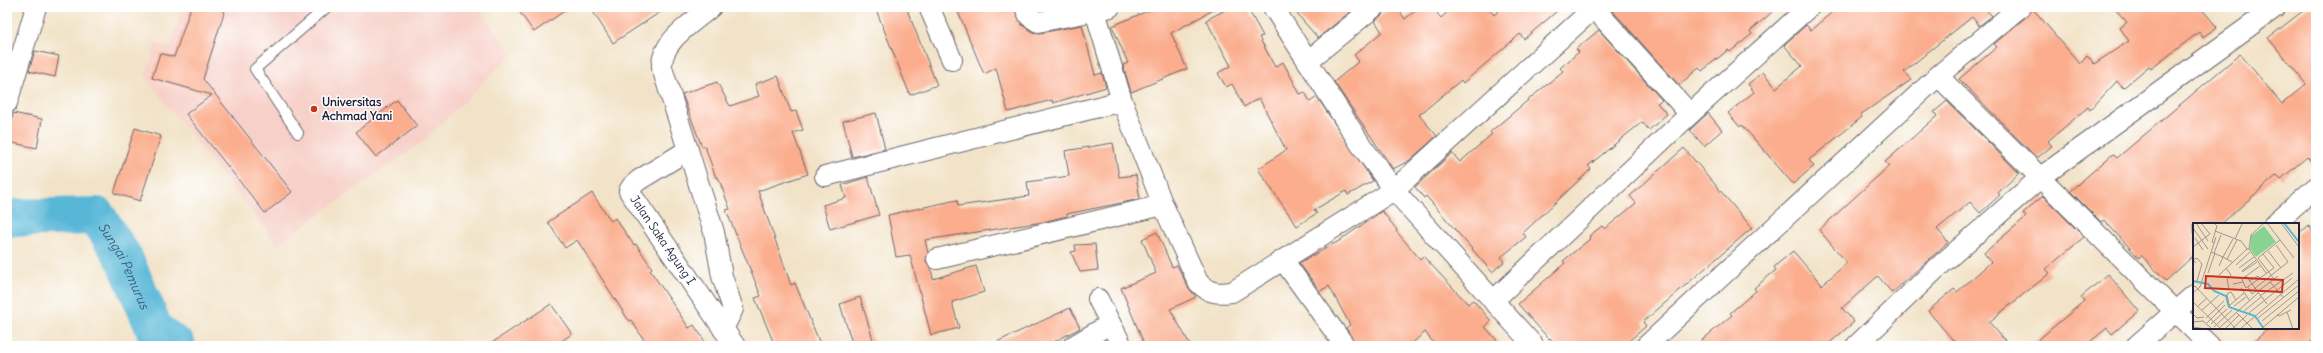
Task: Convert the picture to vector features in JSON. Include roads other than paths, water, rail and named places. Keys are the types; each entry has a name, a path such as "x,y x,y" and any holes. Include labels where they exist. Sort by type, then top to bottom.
{"street":[{"path":"7,103 36,7"},
{"path":"711,7 664,50 661,60 662,68 714,232 722,276 732,309 723,329"},
{"path":"928,7 952,60"},
{"path":"1025,7 1029,16 1038,22 1103,9 1122,100 1164,205 1198,282 1208,291 1219,294 1232,292 1394,190 1594,8 1690,114"},
{"path":"1273,7 1309,60 1361,145 1394,190 1534,346"},
{"path":"1309,60 1374,7"},
{"path":"1493,301 1690,114 1809,7"},
{"path":"1646,346 1938,76 2020,7"},
{"path":"1856,346 1936,269 2041,177 2276,7"},
{"path":"1938,76 2193,328"},
{"path":"825,176 1122,100"},
{"name":"Jalan Saka Agung I","path":"688,150 639,180 632,186 629,192 735,346"},
{"path":"2275,223 2316,187"},
{"path":"937,260 1164,205"},
{"path":"1283,260 1344,346"},
{"path":"2136,346 2193,296"},
{"path":"1098,299 1122,346"},
{"path":"1074,346 1110,324"},
{"path":"2193,329 2210,346"}],"lane":[{"path":"298,133 255,69 327,7"}],"waterway":[{"name":"Sungai Pemurus","path":"7,218 97,216 124,258 155,330 177,346"}],"place":[{"name":"Universitas Achmad Yani","path":"314,109"}]}
